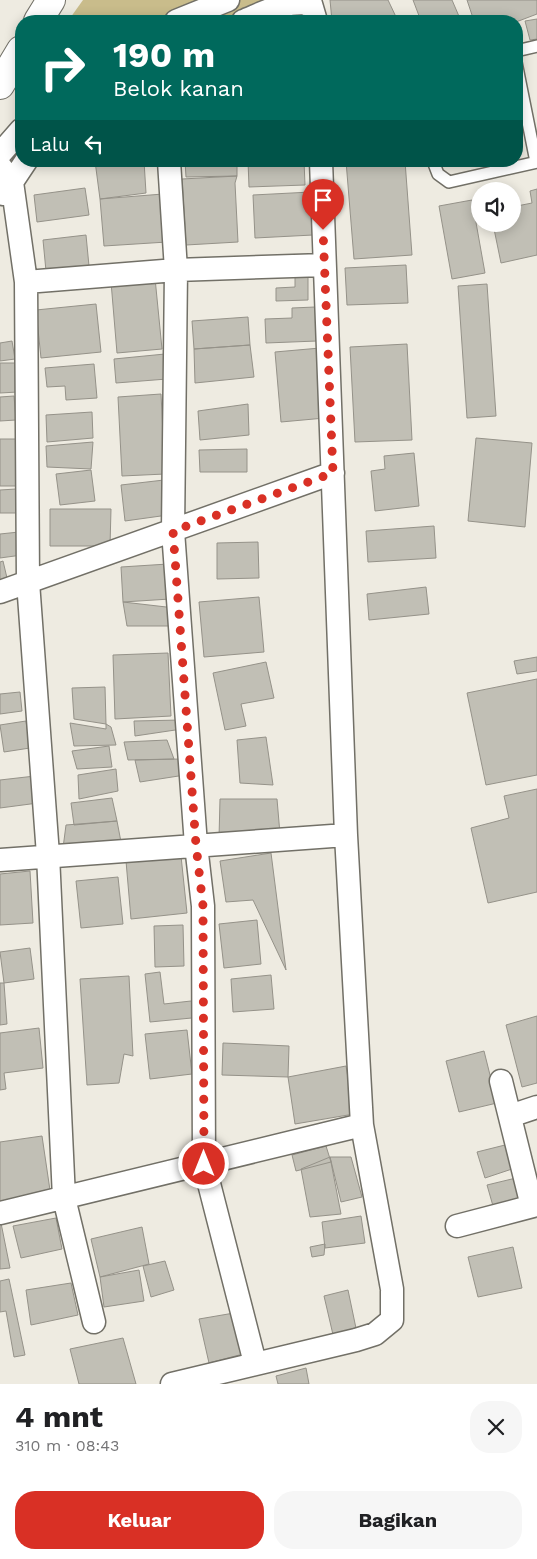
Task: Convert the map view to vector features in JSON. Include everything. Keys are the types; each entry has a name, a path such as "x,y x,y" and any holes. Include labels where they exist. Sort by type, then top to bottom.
{"highway":[{"path":"42,15 51,0"},
{"path":"0,85 15,60"}],"street":[{"path":"191,15 228,0"},
{"path":"257,15 279,6 298,2 311,4 314,15"},
{"path":"0,154 15,137"},
{"path":"20,167 4,182 26,282 28,582 48,855 64,1198 94,1322"},
{"path":"169,167 176,270 173,531 196,845 203,906 204,1164 255,1363"},
{"path":"172,1384 356,1340 375,1334 392,1320 392,1289 362,1125 346,834 321,167"},
{"path":"26,282 176,270 324,265"},
{"path":"0,592 333,473"},
{"path":"0,860 346,834"},
{"path":"457,1226 534,1206 501,1081"},
{"path":"510,1116 537,1107"},
{"path":"0,1213 362,1125"}],"lane":[{"path":"523,49 537,46"},
{"path":"523,95 537,162 523,165"},
{"path":"435,167 438,174 449,182 515,167"}],"shaded area":[{"path":"83,0 273,0 239,15 72,15"}],"building":[{"path":"330,0 388,0 395,15 331,15"},
{"path":"413,0 452,0 458,15 419,15"},
{"path":"467,0 537,0 537,14 523,19 523,15 472,15"},
{"path":"537,19 537,39 530,40 525,21"},
{"path":"96,167 144,167 146,193 100,199"},
{"path":"185,167 237,167 237,176 186,177"},
{"path":"248,167 304,167 305,185 249,187"},
{"path":"346,167 405,167 412,255 354,259"},
{"path":"237,176 235,183 238,242 186,245 182,179"},
{"path":"85,188 89,215 37,222 34,195"},
{"path":"537,189 537,255 501,263 495,232 521,232 521,205 532,203 530,191"},
{"path":"311,192 313,235 255,238 253,195"},
{"path":"163,194 167,242 104,246 100,199"},
{"path":"471,200 471,232 478,232 485,273 452,279 439,206"},
{"path":"86,235 89,266 46,271 43,240"},
{"path":"406,265 408,303 347,305 345,268"},
{"path":"295,274 308,276 308,300 276,301 276,288 295,287"},
{"path":"155,278 162,349 117,353 111,282"},
{"path":"487,284 496,416 467,418 458,286"},
{"path":"96,304 101,352 41,358 36,310"},
{"path":"315,307 317,341 266,343 265,319 292,318 292,308"},
{"path":"248,317 250,345 194,349 192,321"},
{"path":"12,341 15,359 0,361 0,343"},
{"path":"407,344 412,440 355,442 350,347"},
{"path":"250,345 254,377 195,383 194,349"},
{"path":"320,348 325,418 281,422 275,352"},
{"path":"165,354 167,379 116,383 114,359"},
{"path":"0,363 16,363 18,392 0,393"},
{"path":"94,364 97,398 66,400 65,386 47,387 45,368"},
{"path":"161,394 165,474 122,476 118,397"},
{"path":"14,396 16,420 0,421 0,397"},
{"path":"248,404 249,435 200,440 198,411"},
{"path":"92,412 93,438 47,442 46,415"},
{"path":"476,438 532,443 525,527 468,521"},
{"path":"0,439 21,439 22,486 0,486"},
{"path":"93,442 91,469 47,467 46,446"},
{"path":"247,449 247,472 200,472 199,450"},
{"path":"414,453 419,506 375,511 371,471 385,469 384,456"},
{"path":"91,470 95,501 60,505 56,474"},
{"path":"164,480 168,515 125,521 121,485"},
{"path":"16,489 17,513 0,513 0,490"},
{"path":"50,509 111,509 110,546 50,546"},
{"path":"434,526 436,558 368,562 366,531"},
{"path":"19,532 22,555 0,558 0,534"},
{"path":"258,542 259,578 217,579 217,543"},
{"path":"3,561 7,578 0,580 0,562"},
{"path":"168,564 170,599 123,602 121,567"},
{"path":"426,587 429,614 369,620 367,594"},
{"path":"259,597 264,652 204,657 199,602"},
{"path":"123,602 175,608 179,626 127,626"},
{"path":"168,653 171,716 115,719 113,655"},
{"path":"537,657 537,671 517,674 514,661"},
{"path":"266,662 274,698 241,704 246,726 225,730 213,673"},
{"path":"537,679 537,775 486,785 467,693"},
{"path":"105,687 106,724 74,719 72,688"},
{"path":"20,692 22,711 0,714 0,694"},
{"path":"181,720 182,729 135,736 134,721"},
{"path":"26,721 30,748 4,752 0,725"},
{"path":"70,723 106,729 106,724 111,727 116,745 74,746"},
{"path":"266,737 273,785 240,783 237,740"},
{"path":"167,740 174,759 128,760 124,742"},
{"path":"109,746 112,767 77,769 72,751"},
{"path":"180,759 185,775 140,782 135,760"},
{"path":"116,769 118,791 79,799 78,775"},
{"path":"35,776 38,803 0,808 0,780"},
{"path":"537,789 537,892 488,903 471,828 509,818 504,796"},
{"path":"112,798 117,821 74,825 71,803"},
{"path":"220,799 277,799 280,834 219,838"},
{"path":"117,821 121,842 63,848 66,825"},
{"path":"271,853 286,970 253,900 226,902 220,861"},
{"path":"181,856 187,913 131,919 126,861"},
{"path":"30,871 33,923 0,925 0,874"},
{"path":"118,877 123,924 81,928 76,881"},
{"path":"257,920 261,964 224,968 219,924"},
{"path":"183,925 184,966 155,967 154,926"},
{"path":"30,948 34,979 4,983 0,952"},
{"path":"160,972 164,1004 200,1000 202,1017 150,1022 145,974"},
{"path":"271,975 274,1009 233,1012 231,979"},
{"path":"129,976 133,1056 124,1054 119,1083 87,1085 80,979"},
{"path":"0,983 4,983 7,1024 0,1025"},
{"path":"537,1016 537,1083 522,1087 506,1025"},
{"path":"39,1028 43,1068 4,1073 6,1089 0,1090 0,1033"},
{"path":"187,1030 192,1074 150,1079 145,1034"},
{"path":"223,1043 289,1046 288,1077 222,1075"},
{"path":"484,1051 497,1103 459,1112 446,1061"},
{"path":"346,1066 354,1114 295,1124 288,1077"},
{"path":"42,1136 51,1197 0,1205 0,1142"},
{"path":"509,1144 515,1168 485,1178 477,1152"},
{"path":"326,1146 331,1162 296,1171 292,1155"},
{"path":"330,1157 351,1157 362,1197 341,1202"},
{"path":"330,1157 341,1214 310,1217 301,1169"},
{"path":"516,1178 524,1204 493,1206 487,1185"},
{"path":"361,1216 365,1243 325,1248 322,1222"},
{"path":"56,1218 62,1249 21,1258 13,1226"},
{"path":"1,1223 10,1268 0,1269"},
{"path":"142,1227 149,1264 100,1277 91,1239"},
{"path":"325,1244 324,1255 312,1257 310,1247"},
{"path":"513,1247 522,1288 478,1297 468,1257"},
{"path":"165,1261 174,1290 151,1297 143,1266"},
{"path":"139,1270 144,1301 104,1307 100,1277"},
{"path":"9,1279 25,1355 14,1357 6,1311 0,1312 0,1281"},
{"path":"71,1283 78,1315 31,1325 26,1290"},
{"path":"348,1290 357,1333 334,1339 324,1296"},
{"path":"234,1313 243,1354 209,1363 199,1319"},
{"path":"123,1338 136,1384 79,1384 70,1349"},
{"path":"306,1368 309,1384 278,1384 276,1376"}],"route":[{"path":"204,1164 203,906 196,845 173,531 333,473 323,230"}]}
